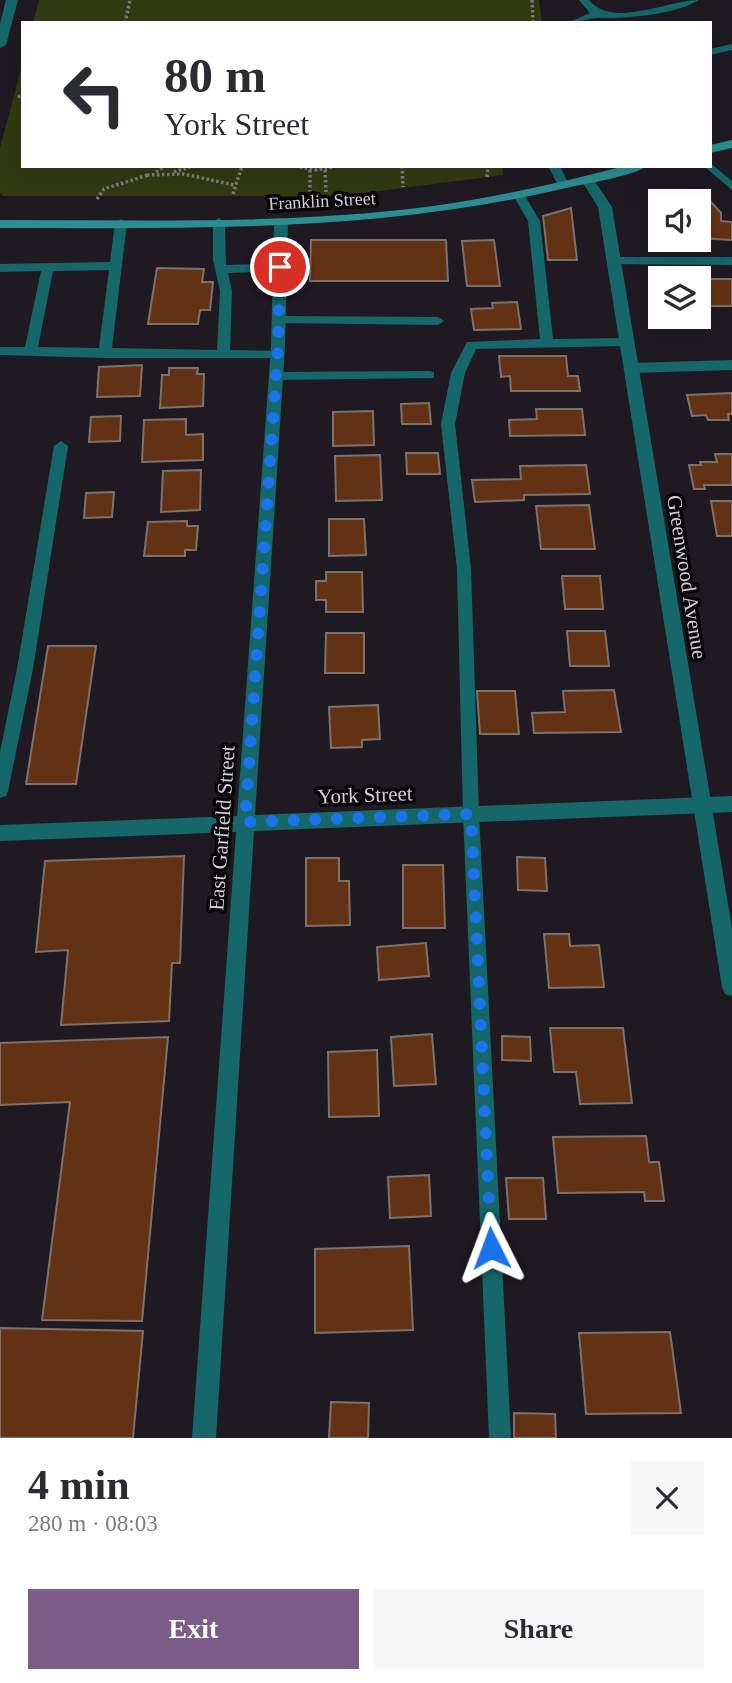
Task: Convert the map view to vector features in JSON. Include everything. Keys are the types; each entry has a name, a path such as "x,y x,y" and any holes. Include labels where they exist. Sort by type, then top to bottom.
{"main road":[{"path":"712,149 732,144"},
{"name":"Franklin Street","path":"0,224 281,222 400,214 475,204 633,168"}],"street":[{"path":"0,45 12,0"},
{"name":"Greenwood Avenue","path":"587,180 605,207 732,987"},
{"name":"East Garfield Street","path":"204,1438 276,376 281,222"},
{"path":"631,368 732,365"},
{"name":"York Street","path":"0,833 732,804"}],"lane":[{"path":"583,0 596,14"},
{"path":"577,21 596,14 624,16 694,0"},
{"path":"712,52 732,47"},
{"path":"555,168 563,185"},
{"path":"712,168 732,187"},
{"path":"519,195 534,221 547,344"},
{"path":"219,222 221,269 226,291 223,354"},
{"path":"105,354 121,223"},
{"path":"614,261 732,261"},
{"path":"0,268 115,266"},
{"path":"31,351 48,267"},
{"path":"221,269 280,267"},
{"path":"279,320 438,321"},
{"path":"500,1438 471,814 464,569 448,424 458,373 472,345 626,342"},
{"path":"0,351 277,355"},
{"path":"276,376 429,375"},
{"path":"0,791 25,669 61,446"}],"path":[{"path":"125,21 130,0"},
{"path":"532,0 533,21"},
{"path":"147,176 161,168"},
{"path":"97,199 104,189 186,168"},
{"path":"233,194 241,168"},
{"path":"302,168 331,168"},
{"path":"403,168 403,187"},
{"path":"487,177 488,168"},
{"path":"310,170 310,193"},
{"path":"325,170 326,192"},
{"path":"170,173 234,185"}],"green space":[{"path":"39,0 539,0 542,21 34,21"},
{"path":"21,69 21,168 502,168 503,175 341,196 3,196 0,193 0,148"}],"building":[{"path":"711,202 721,213 721,221 732,222 732,240 711,239"},
{"path":"571,208 577,260 548,260 543,216"},
{"path":"311,240 446,240 448,281 310,281"},
{"path":"494,240 500,286 467,286 462,241"},
{"path":"157,268 204,269 202,282 213,282 210,310 200,310 198,324 148,324"},
{"path":"711,279 732,279 732,306 711,306"},
{"path":"517,302 521,329 474,330 471,309 493,308 492,303"},
{"path":"499,356 566,356 568,376 578,376 580,391 511,391 510,376 501,377"},
{"path":"142,365 140,396 97,397 99,367"},
{"path":"169,368 198,368 197,374 204,374 203,406 160,408 162,375 169,375"},
{"path":"732,393 732,414 728,414 729,420 708,420 706,415 692,416 687,395"},
{"path":"429,403 431,424 402,424 401,404"},
{"path":"536,409 582,409 585,435 510,436 509,420 537,419"},
{"path":"373,411 374,445 333,446 333,412"},
{"path":"121,416 120,441 89,442 91,417"},
{"path":"186,419 186,435 203,434 203,460 142,462 144,420"},
{"path":"406,453 438,453 440,474 407,474"},
{"path":"715,454 732,454 732,485 704,485 705,489 694,489 689,465 717,462"},
{"path":"380,455 382,500 336,501 335,456"},
{"path":"586,465 590,494 524,495 524,500 475,502 472,480 521,479 520,466"},
{"path":"201,470 200,510 161,512 163,471"},
{"path":"114,492 112,517 84,518 86,493"},
{"path":"711,501 732,501 732,536 717,536"},
{"path":"589,505 595,549 541,549 536,506"},
{"path":"329,519 364,519 366,555 329,556"},
{"path":"187,521 187,526 198,526 196,550 185,550 185,556 144,556 148,522"},
{"path":"326,572 362,572 363,612 326,612 326,600 316,600 316,581 326,581"},
{"path":"562,576 600,576 603,609 565,609"},
{"path":"567,631 605,631 609,666 570,666"},
{"path":"326,633 364,633 364,673 325,673"},
{"path":"48,646 96,646 76,784 26,784"},
{"path":"614,690 621,732 534,733 532,713 565,712 563,691"},
{"path":"477,691 515,691 519,734 480,734"},
{"path":"378,705 380,739 362,740 362,747 331,748 329,707"},
{"path":"184,856 180,963 172,963 169,1021 61,1025 68,950 36,952 45,861"},
{"path":"517,857 545,858 547,891 518,890"},
{"path":"306,858 339,858 339,881 349,881 350,925 306,926"},
{"path":"403,865 443,865 445,928 403,928"},
{"path":"544,934 569,934 570,946 599,945 604,987 549,988"},
{"path":"426,943 429,976 379,980 377,947"},
{"path":"550,1028 623,1028 632,1103 580,1104 576,1072 554,1072"},
{"path":"432,1034 436,1084 394,1086 391,1037"},
{"path":"502,1036 530,1037 531,1061 502,1060"},
{"path":"168,1037 142,1321 42,1320 70,1102 0,1105 0,1043"},
{"path":"377,1050 379,1116 329,1117 328,1052"},
{"path":"646,1136 649,1162 659,1162 664,1201 645,1201 644,1192 558,1193 553,1137"},
{"path":"429,1175 431,1216 390,1218 388,1177"},
{"path":"506,1178 543,1178 546,1219 509,1219"},
{"path":"409,1246 413,1330 315,1333 315,1249"},
{"path":"0,1328 143,1331 133,1438 0,1438"},
{"path":"670,1332 681,1413 586,1414 579,1333"},
{"path":"331,1402 369,1403 368,1438 329,1438"},
{"path":"514,1413 555,1414 556,1438 514,1438"}],"route":[{"path":"280,267 278,347 245,822 471,814 491,1248"}]}
